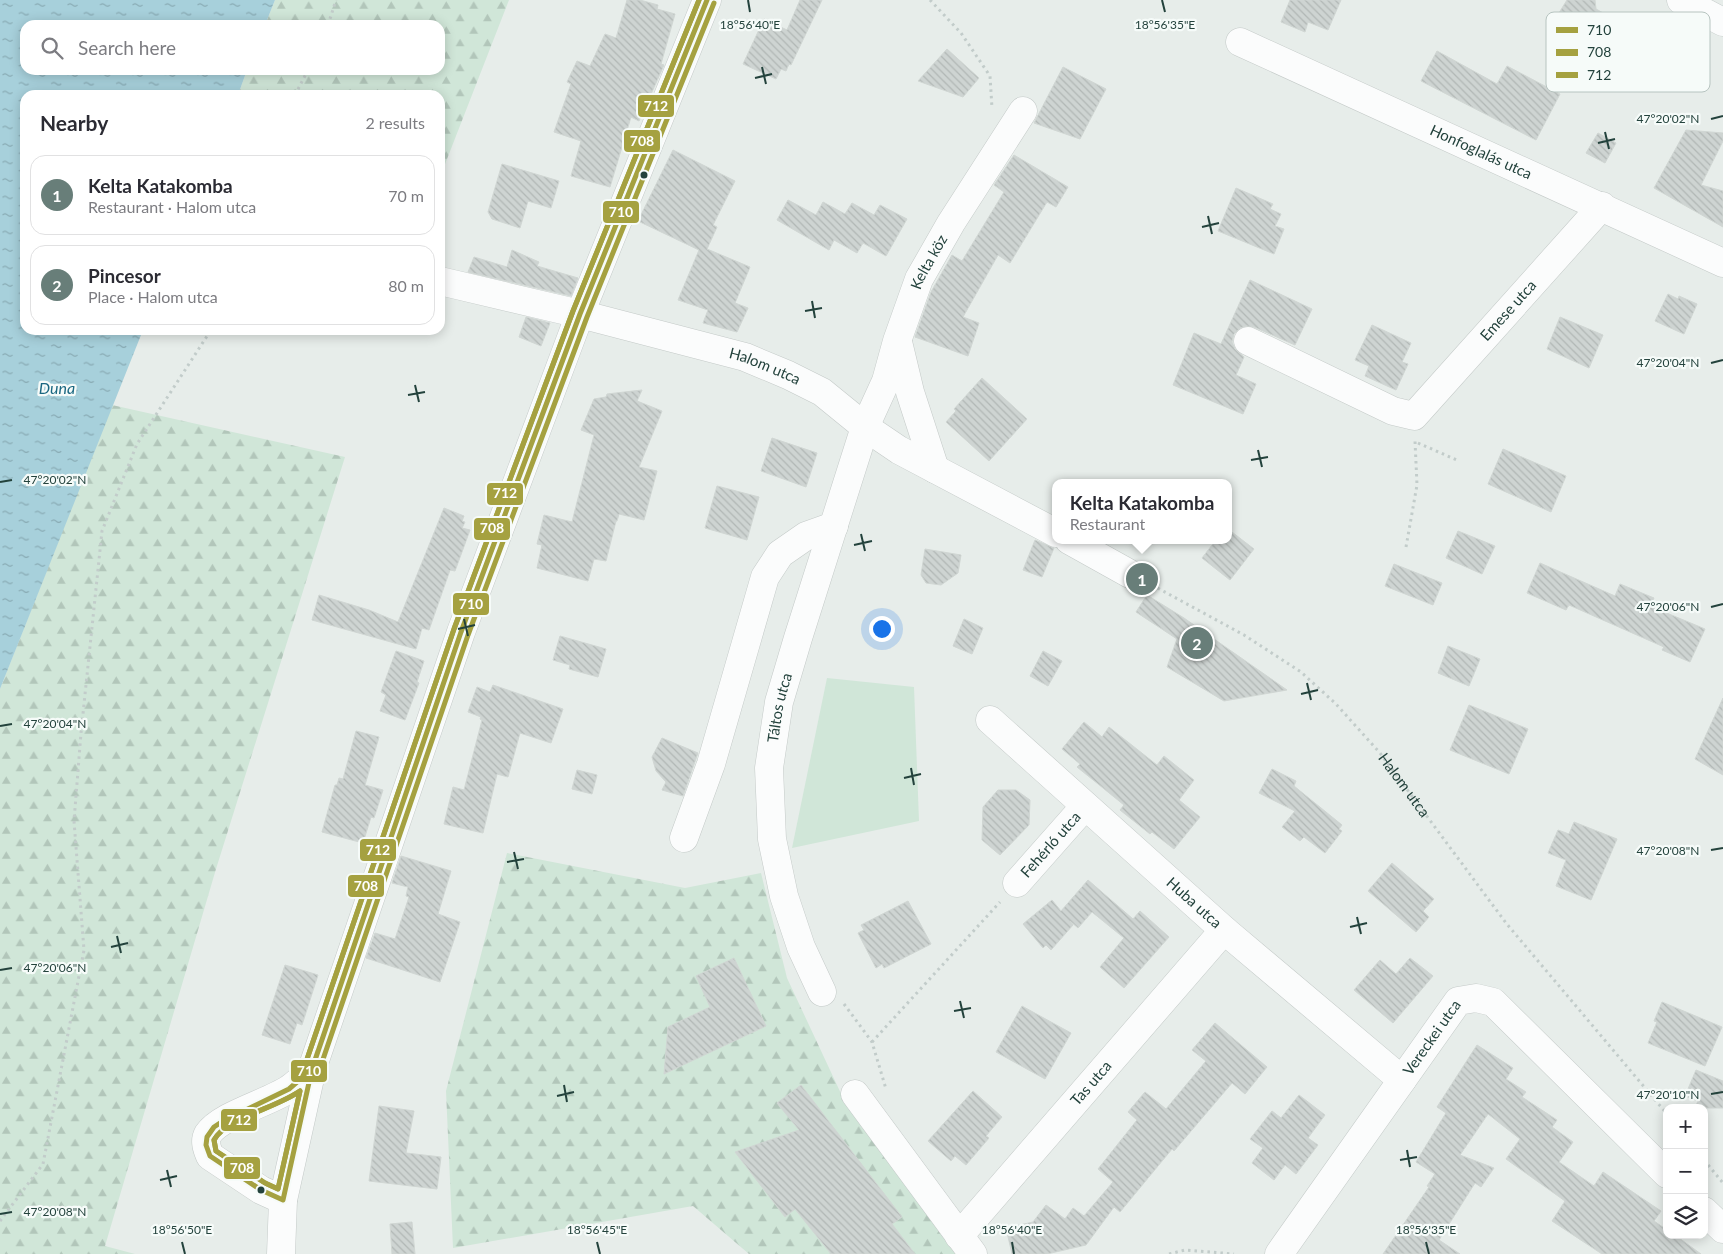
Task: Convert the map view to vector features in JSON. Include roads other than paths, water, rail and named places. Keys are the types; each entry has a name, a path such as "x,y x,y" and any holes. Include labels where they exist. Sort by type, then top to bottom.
{"street":[{"path":"281,1254 283,1200 312,1069 462,632 580,314 707,0"},
{"path":"1681,0 1704,12"},
{"path":"1710,15 1723,22"},
{"name":"Honfoglalás utca","path":"1240,42 1723,263"},
{"name":"Kelta köz","path":"865,427 886,381 897,341 924,271 951,223 1023,111"},
{"name":"Emese utca","path":"1248,341 1393,411 1415,429 1602,206"},
{"name":"Halom utca","path":"445,282 580,314 745,357 822,392 865,427 899,450 1052,531"},
{"path":"897,341 910,392 935,469"},
{"name":"Táltos utca","path":"821,988 801,947 784,896 772,838 769,768 779,702 865,427"},
{"path":"684,838 711,764 765,577 780,554 806,536 834,526"},
{"path":"1076,544 1130,574"},
{"name":"Huba utca","path":"990,720 1224,930 1402,1080"},
{"name":"Fehérló utca","path":"1017,883 1085,806"},
{"name":"Tas utca","path":"966,1245 1224,930"},
{"name":"Vereckei utca","path":"1279,1254 1458,1001 1476,998 1492,1002 1663,1170"},
{"path":"283,1200 261,1190 210,1156 207,1148 207,1136 214,1128 227,1120 290,1089 312,1069"},
{"path":"855,1094 966,1245"},
{"path":"1708,1215 1723,1229"}],"water":[{"name":"Duna","path":"0,0 275,0 267,20 20,20 20,75 245,75 240,90 20,90 20,335 141,335 0,689"}],"place":[{"name":"Kelta Katakomba","path":"1142,579"},
{"name":"Pincesor","path":"1197,643"}]}
